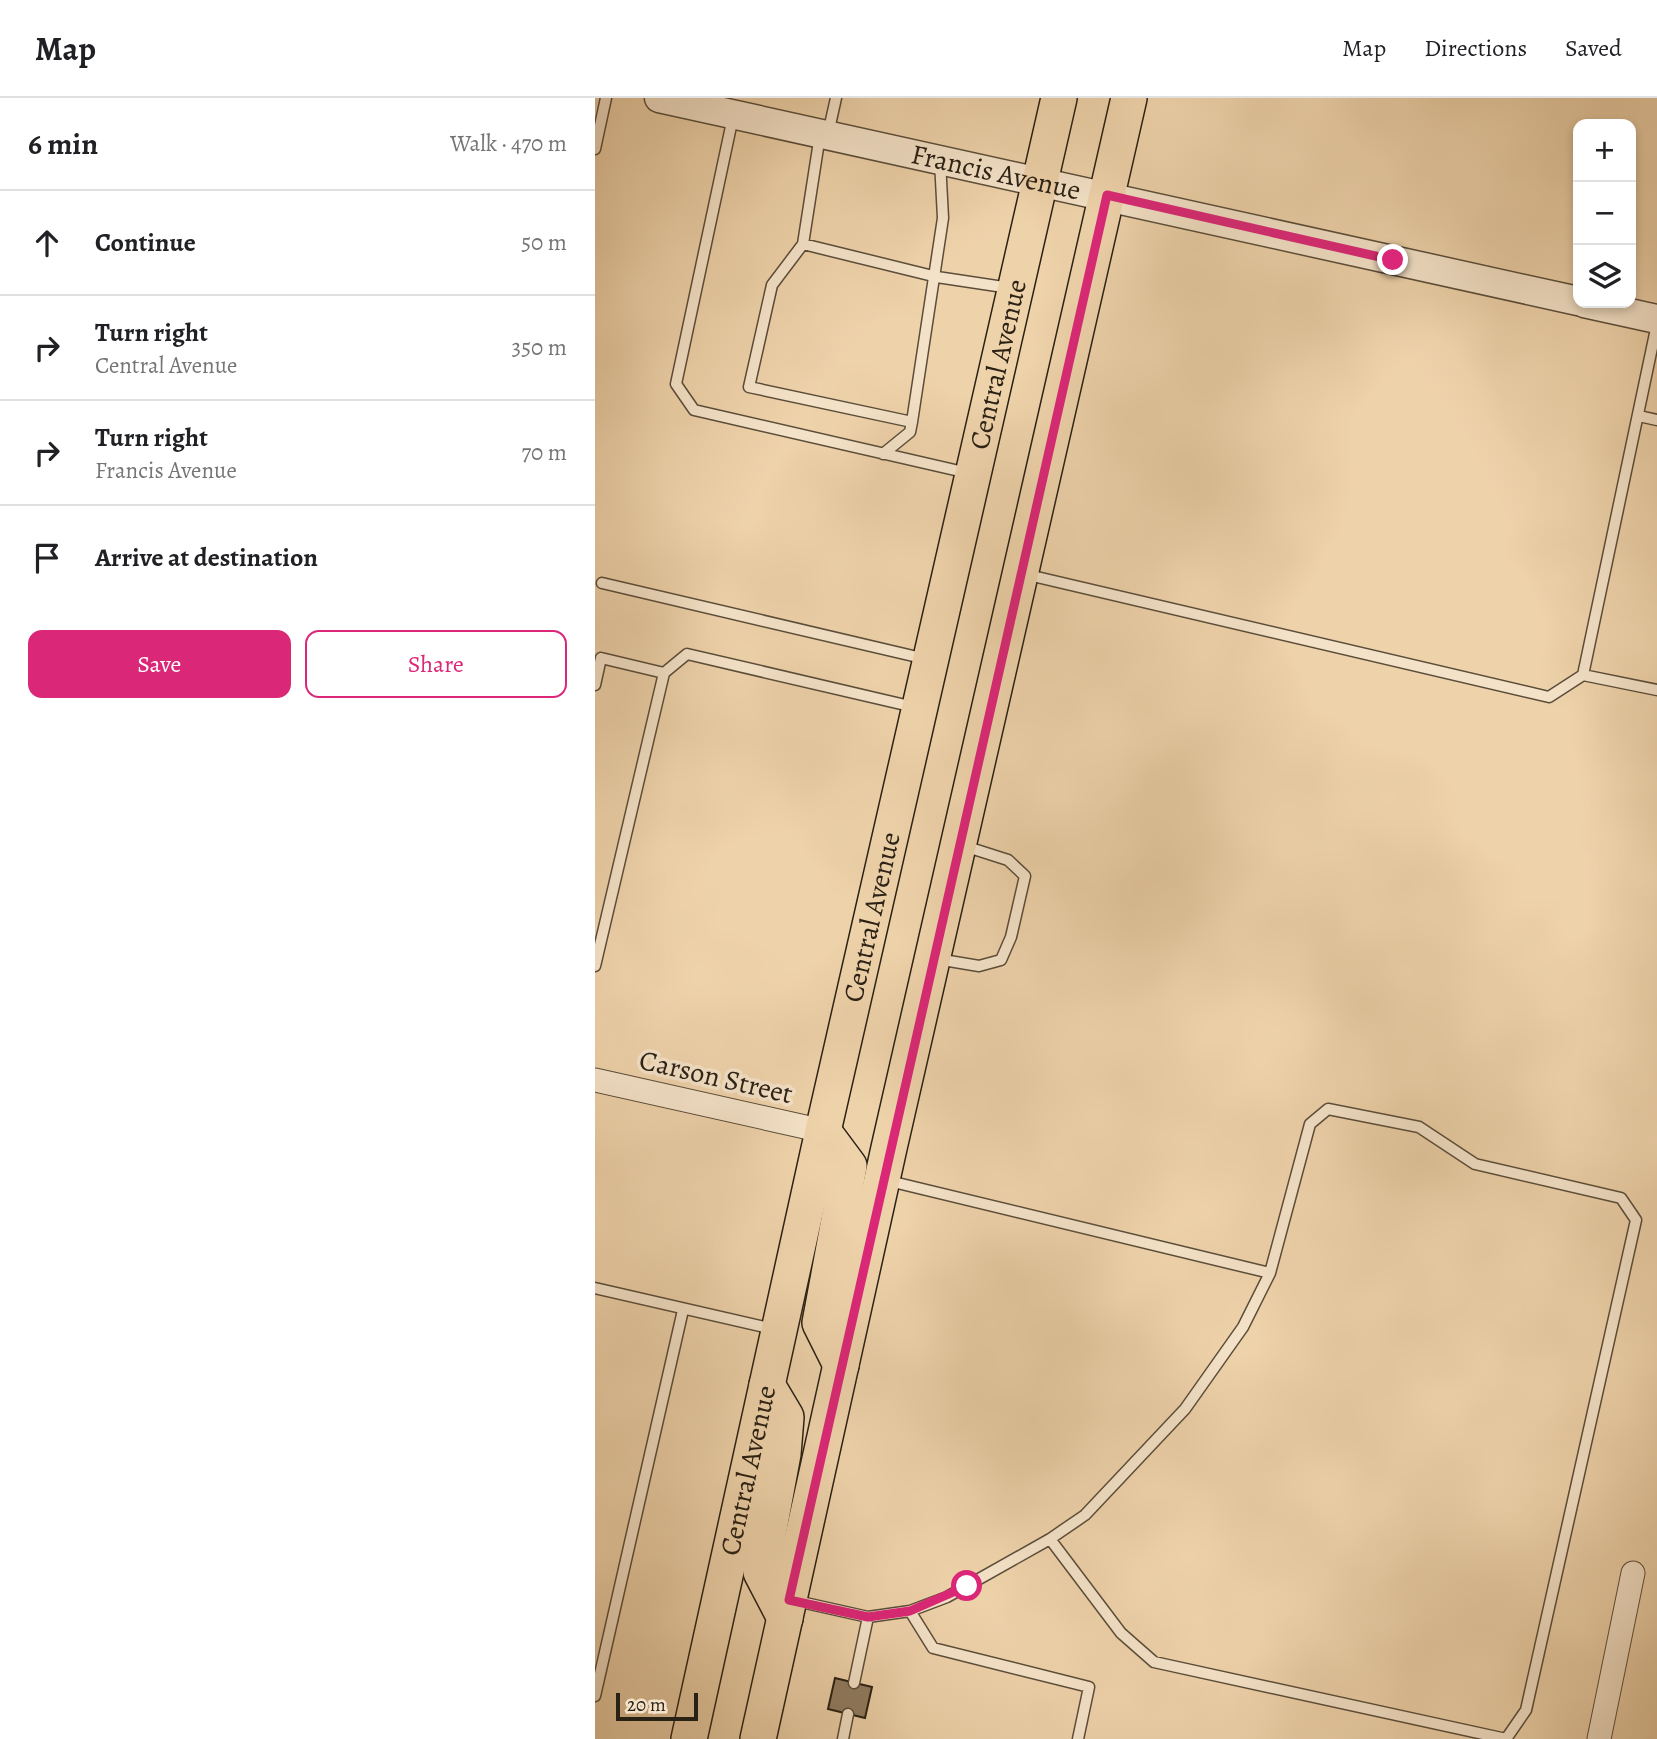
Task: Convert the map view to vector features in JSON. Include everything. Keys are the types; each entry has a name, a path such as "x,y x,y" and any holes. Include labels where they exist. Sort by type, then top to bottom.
{"main road":[{"name":"Central Avenue","path":"689,1739 823,1131 1059,98"},
{"path":"758,1739 882,1179 1129,98"},
{"path":"823,1131 849,1166 820,1323 841,1365"},
{"path":"767,1385 786,1417 783,1454 761,1572 787,1609"}],"street":[{"name":"Francis Avenue","path":"659,98 1041,180 1573,300"},
{"path":"1604,308 1657,321"},
{"name":"Carson Street","path":"595,1080 823,1131"},
{"path":"1599,1739 1633,1573"}],"lane":[{"path":"595,149 606,98"},
{"path":"836,98 824,133 803,244 772,285 749,387 912,422"},
{"path":"733,114 676,384 694,410 974,474"},
{"path":"883,454 910,432 912,422 937,276 943,218 940,158"},
{"path":"803,244 937,276 1017,289"},
{"path":"1584,675 1657,321"},
{"path":"1639,416 1657,420"},
{"path":"1021,573 1549,697 1584,675 1657,690"},
{"path":"601,583 932,660"},
{"path":"595,966 664,673 687,654 920,708"},
{"path":"595,685 601,658 664,673"},
{"path":"933,958 979,966 1001,960 1011,937 1025,876 1008,860 959,844"},
{"path":"787,1609 868,1617 910,1611 947,1597 1050,1539 1085,1515 1185,1409 1243,1327 1270,1273 1310,1124 1328,1109 1419,1127 1475,1164 1621,1198 1636,1220 1526,1710 1506,1739 1154,1662 1121,1633 1050,1539"},
{"path":"882,1179 1270,1273"},
{"path":"595,1289 781,1330"},
{"path":"595,1696 683,1310"},
{"path":"910,1611 933,1648 1089,1687 1078,1739"},
{"path":"855,1683 868,1617"},
{"path":"843,1739 848,1714"}],"building":[{"path":"835,1678 872,1687 865,1718 828,1709"}],"route":[{"path":"967,1586 910,1611 868,1617 789,1600 889,1148 1107,195 1393,260"}]}
